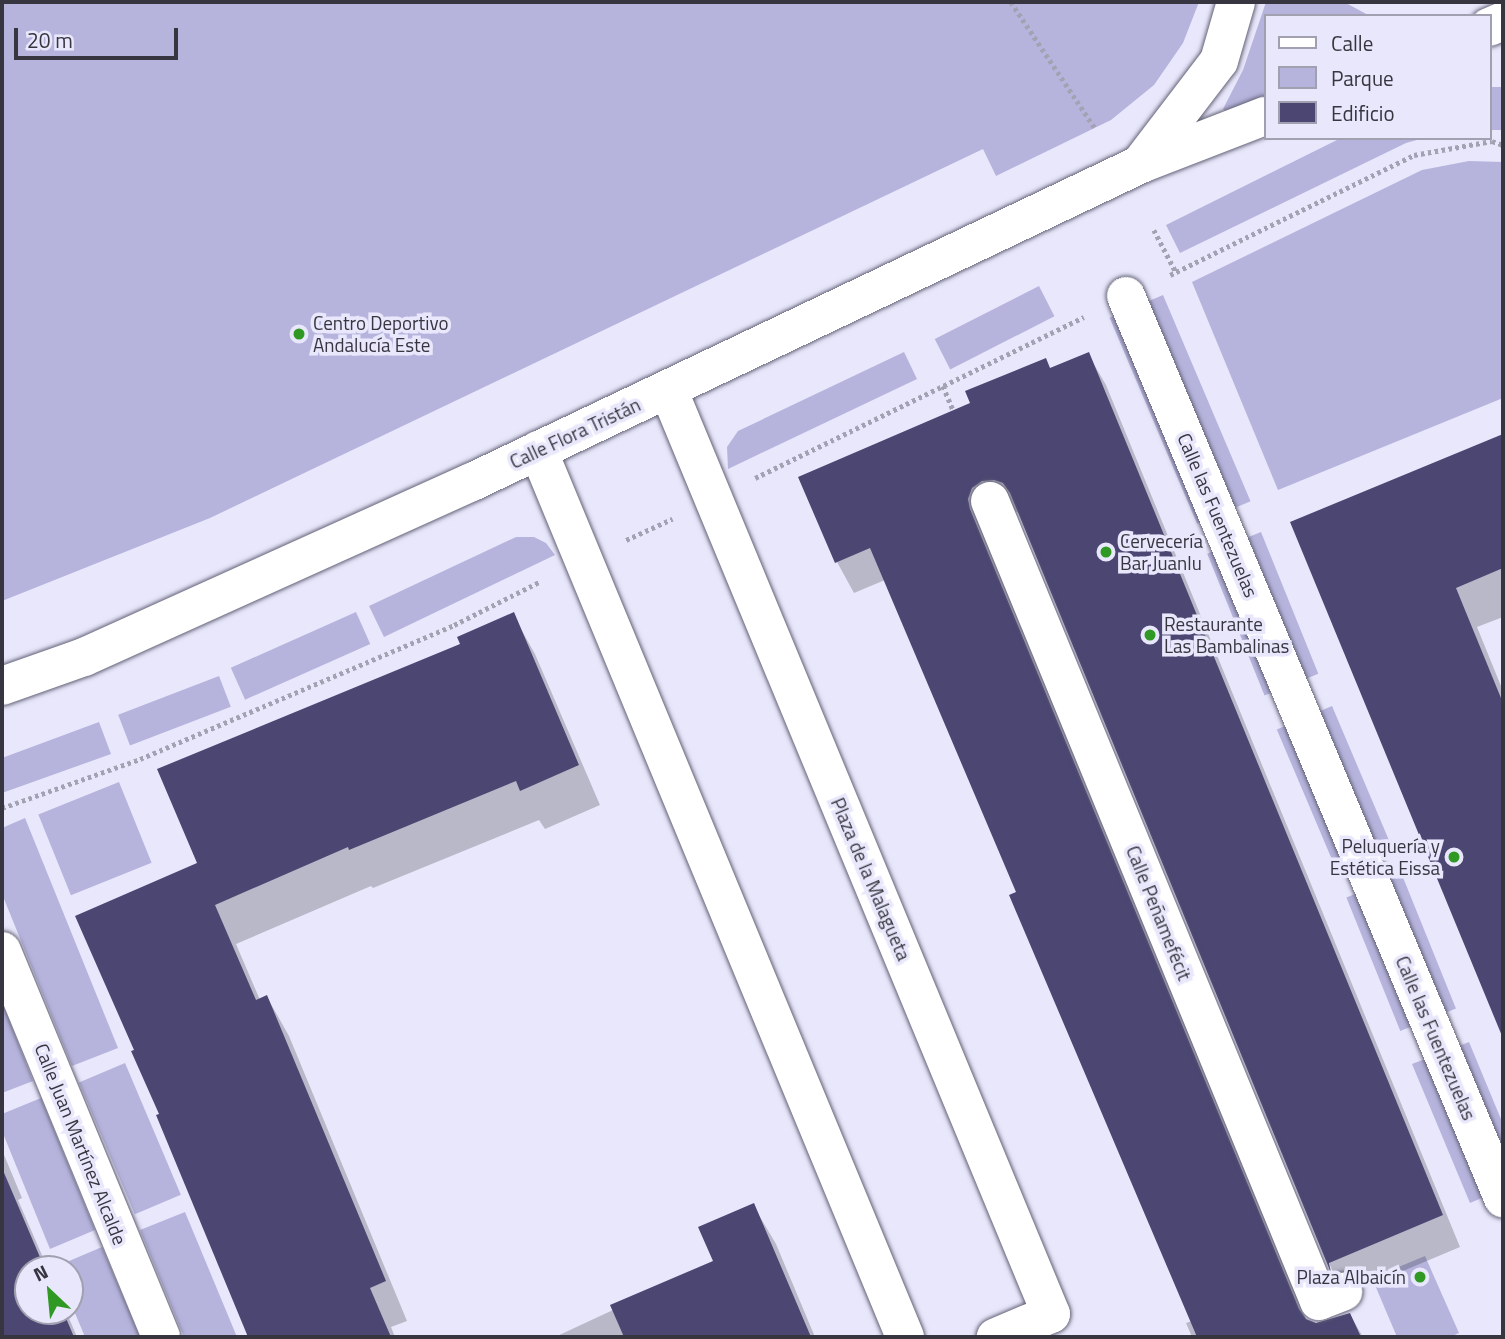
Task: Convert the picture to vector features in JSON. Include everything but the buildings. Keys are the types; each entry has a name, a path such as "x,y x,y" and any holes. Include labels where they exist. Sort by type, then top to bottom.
{"street":[{"name":"Calle Flora Tristán","path":"1141,164 1219,61 1236,2"},
{"name":"Calle Flora Tristán","path":"2,686 84,657 538,450 1141,164 1264,116"},
{"name":"Calle las Fuentezuelas","path":"1126,296 1503,1198"},
{"name":"Plaza de la Malagueta","path":"668,389 1051,1314 996,1337"},
{"path":"538,450 905,1337"},
{"name":"Calle Peñamefécit","path":"990,501 1319,1301 1343,1292"},
{"name":"Calle Juan Martínez Alcalde","path":"2,951 161,1337"}],"path":[{"path":"1011,2 1095,128"},
{"path":"1154,230 1176,272"},
{"path":"943,386 953,410"}],"green space":[{"name":"Centro Deportivo Andalucía Este","path":"2,2 1199,2 1183,43 1154,85 1111,120 996,176 983,149 210,518 2,601"},
{"path":"1266,2 1344,2 1366,14 1264,14 1264,102 1231,118 1223,109 1243,70"},
{"path":"1491,87 1503,87 1503,130 1491,130"},
{"path":"1337,140 1417,140 1180,253 1166,225"},
{"path":"1469,161 1503,162 1503,398 1278,490 1192,282 1422,170"},
{"path":"1039,286 1054,316 950,369 935,339"},
{"path":"1163,295 1251,501 1197,524 1110,318"},
{"path":"904,352 917,379 728,469 727,447 738,431"},
{"path":"1261,532 1318,674 1265,696 1207,554"},
{"path":"516,537 534,537 546,543 555,555 384,637 369,606"},
{"path":"356,612 370,644 245,700 231,668"},
{"path":"219,676 231,707 130,746 118,715"},
{"path":"1332,706 1390,842 1335,866 1277,729"},
{"path":"99,722 111,754 2,793 2,758"},
{"path":"119,782 152,863 71,895 38,815"},
{"path":"25,818 118,1048 72,1066 2,894 2,828"},
{"path":"1402,875 1456,1009 1400,1031 1346,897"},
{"path":"2,1002 33,1081 2,1093"},
{"path":"1469,1042 1503,1124 1503,1189 1470,1203 1412,1064"},
{"path":"125,1063 181,1195 135,1214 79,1083"},
{"path":"41,1098 95,1230 50,1249 2,1131 2,1114"},
{"path":"185,1212 237,1337 184,1337 140,1230"},
{"path":"102,1247 140,1337 85,1337 80,1325 84,1325 83,1255"},
{"path":"1425,1256 1459,1333 1450,1337 1397,1337 1372,1278"}],"place":[{"name":"Centro Deportivo Andalucía Este","path":"299,334"},
{"name":"Cervecería Bar Juanlu","path":"1106,552"},
{"name":"Restaurante Las Bambalinas","path":"1150,635"},
{"name":"Peluquería y Estética Eissa","path":"1454,857"},
{"name":"Plaza Albaicín","path":"1420,1277"}]}
